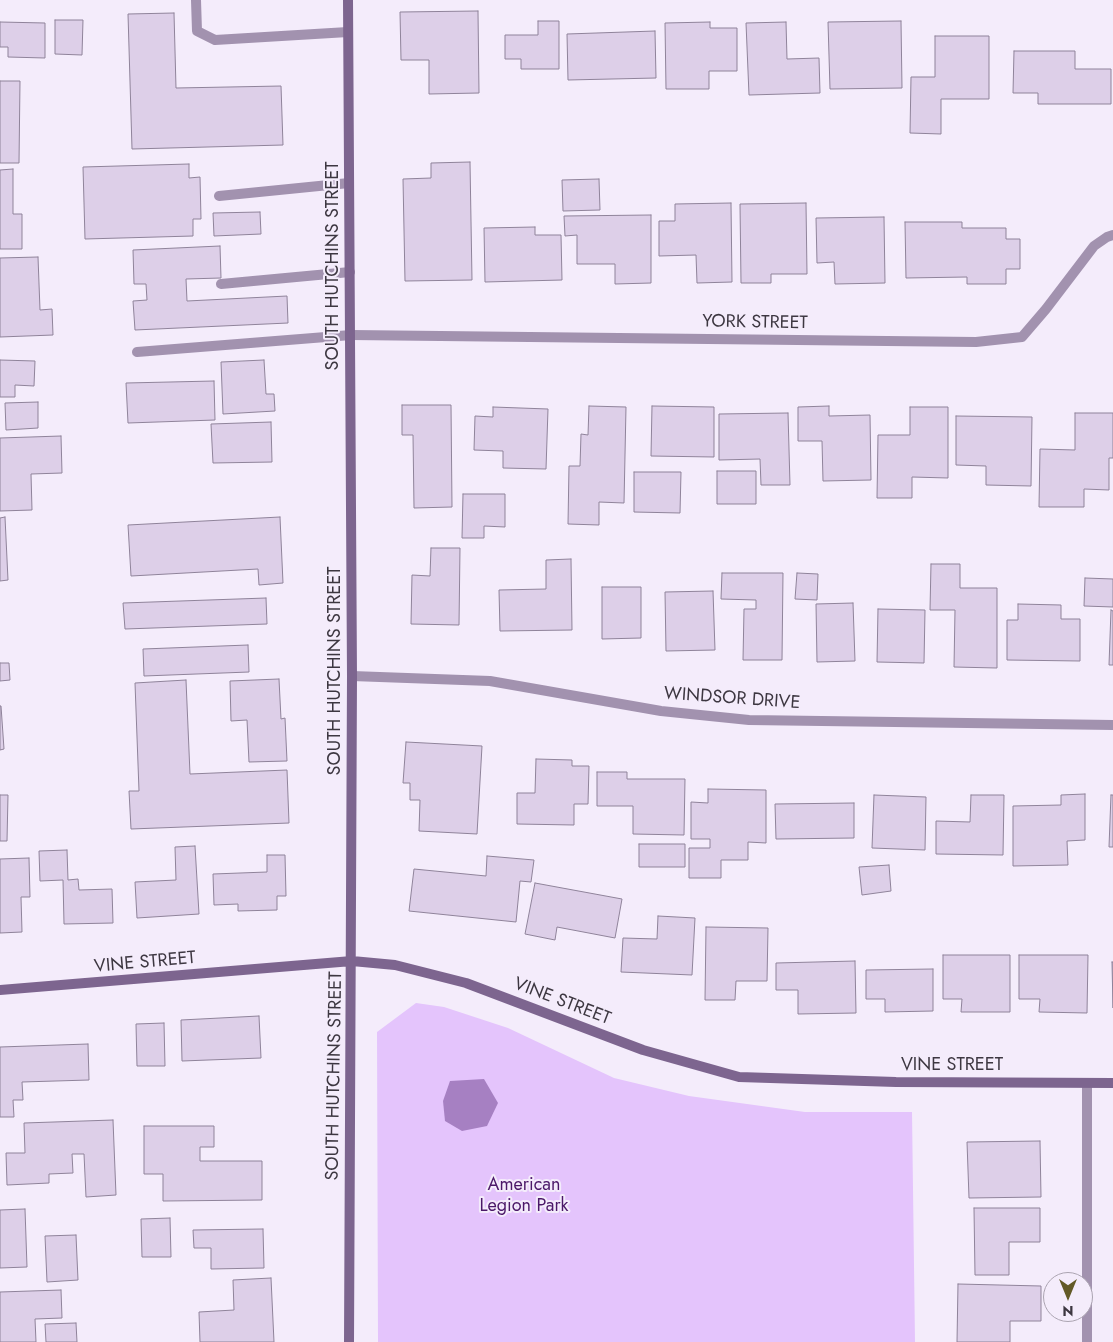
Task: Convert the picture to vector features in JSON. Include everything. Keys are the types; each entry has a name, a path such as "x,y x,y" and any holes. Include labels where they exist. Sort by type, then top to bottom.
{"main road":[{"name":"SOUTH HUTCHINS STREET","path":"348,0 352,676 350,1342"},
{"name":"VINE STREET","path":"0,990 352,961 395,965 466,983 644,1050 739,1077 896,1082 1113,1083"}],"street":[{"path":"196,0 197,31 215,40 348,32"},
{"path":"218,196 349,183"},
{"name":"YORK STREET","path":"137,352 350,335 976,342 1022,336 1046,309 1094,246 1106,237 1113,236"},
{"path":"221,284 350,272"},
{"name":"WINDSOR DRIVE","path":"352,676 490,681 661,711 748,720 1113,725"},
{"path":"1087,1083 1087,1342"}],"green space":[{"name":"American Legion Park","path":"416,1003 444,1007 508,1028 614,1078 689,1096 805,1112 912,1112 915,1342 378,1342 377,1032"}],"shaded area":[{"path":"484,1079 498,1103 487,1126 462,1131 445,1121 443,1101 450,1081"}],"building":[{"path":"478,11 479,93 429,94 429,60 401,60 400,12"},
{"path":"174,13 176,88 281,86 283,145 132,149 128,14"},
{"path":"55,20 83,20 82,55 55,54"},
{"path":"538,21 559,21 559,69 521,69 521,59 505,59 505,35 538,35"},
{"path":"901,21 902,88 830,89 828,22"},
{"path":"0,22 45,23 45,58 8,57 8,47 0,47"},
{"path":"710,22 710,28 737,28 737,71 709,71 709,89 666,89 665,23"},
{"path":"786,22 787,59 819,58 820,93 749,95 746,23"},
{"path":"655,31 656,78 568,80 567,34"},
{"path":"935,36 989,36 989,99 941,99 941,134 910,133 911,77 935,77"},
{"path":"1014,51 1075,51 1075,69 1111,69 1111,104 1038,104 1038,93 1013,93"},
{"path":"0,81 20,81 19,163 0,163"},
{"path":"470,162 472,280 405,281 403,179 431,178 431,163"},
{"path":"189,164 189,178 200,177 201,219 193,219 193,236 85,239 83,167"},
{"path":"13,169 13,214 22,214 22,249 0,249 0,170"},
{"path":"599,179 600,210 563,211 562,180"},
{"path":"731,203 732,282 697,283 696,255 659,256 659,221 675,221 675,204"},
{"path":"806,203 807,274 771,274 771,283 741,283 740,204"},
{"path":"260,212 261,234 214,236 213,213"},
{"path":"651,215 651,283 615,284 615,264 577,264 577,235 565,236 564,216"},
{"path":"884,217 885,283 835,284 834,262 817,263 816,218"},
{"path":"905,222 962,222 962,228 1006,228 1006,239 1020,239 1020,269 1006,269 1006,284 967,284 967,277 906,278"},
{"path":"535,227 535,235 561,235 562,280 485,282 484,228"},
{"path":"220,246 221,278 186,279 187,301 287,296 288,323 135,330 133,301 147,300 146,284 134,284 133,250"},
{"path":"38,257 40,310 52,309 53,335 0,337 0,258"},
{"path":"0,360 35,361 34,386 15,385 15,397 0,397"},
{"path":"264,360 266,394 274,394 275,411 223,414 221,362"},
{"path":"214,381 215,420 128,423 126,383"},
{"path":"38,402 38,428 6,430 5,403"},
{"path":"402,405 451,405 452,507 414,508 413,435 402,435"},
{"path":"589,406 626,407 624,503 599,502 599,525 568,524 569,466 580,466 581,434 588,435"},
{"path":"652,406 714,407 714,457 651,456"},
{"path":"829,406 829,416 870,415 871,480 823,481 822,441 798,441 798,407"},
{"path":"493,407 548,409 546,469 503,468 503,451 474,450 475,416 493,417"},
{"path":"910,407 948,407 948,478 912,477 912,498 877,498 878,435 910,435"},
{"path":"788,413 790,485 761,485 760,459 719,460 719,414"},
{"path":"1075,413 1113,413 1113,458 1109,458 1109,490 1084,489 1084,507 1039,507 1040,449 1075,450"},
{"path":"956,416 1032,417 1031,486 986,485 986,466 956,465"},
{"path":"271,422 272,462 213,463 211,424"},
{"path":"61,436 62,473 31,474 32,510 0,511 0,438"},
{"path":"717,471 756,471 756,504 717,504"},
{"path":"634,472 681,472 680,513 634,512"},
{"path":"463,494 505,494 505,527 484,526 484,538 462,538"},
{"path":"5,517 8,580 0,581 0,518"},
{"path":"280,517 283,583 259,585 258,569 131,576 128,525"},
{"path":"431,548 460,548 459,625 411,624 412,575 430,576"},
{"path":"571,559 572,630 500,631 499,590 546,589 546,560"},
{"path":"931,564 960,564 960,588 997,588 997,668 954,667 955,610 930,610"},
{"path":"722,573 783,573 782,660 743,660 744,609 756,609 756,600 721,599"},
{"path":"797,573 818,574 817,600 795,599"},
{"path":"1085,578 1113,579 1113,607 1084,606"},
{"path":"602,587 641,587 641,638 602,639"},
{"path":"713,591 715,650 666,651 665,592"},
{"path":"266,598 267,624 125,629 123,603"},
{"path":"853,603 855,661 817,662 816,604"},
{"path":"1018,604 1061,605 1061,619 1080,619 1080,661 1007,660 1007,620 1018,620"},
{"path":"878,609 925,610 924,663 877,662"},
{"path":"1111,610 1113,611 1113,665 1109,665"},
{"path":"248,645 249,672 144,676 143,649"},
{"path":"0,663 9,663 10,680 0,681"},
{"path":"279,679 281,719 285,718 287,761 249,762 247,720 231,721 230,681"},
{"path":"186,680 190,774 287,770 289,823 131,829 129,791 139,791 135,683"},
{"path":"0,706 4,749 0,750"},
{"path":"406,742 482,746 477,834 419,831 420,800 410,800 410,783 403,783"},
{"path":"536,759 572,760 572,766 589,766 588,804 574,804 574,825 517,824 517,793 535,793"},
{"path":"597,772 627,772 627,779 685,779 684,835 633,834 633,806 597,806"},
{"path":"708,789 766,790 766,843 748,842 748,860 721,860 721,878 689,878 689,848 710,848 710,839 691,839 691,802 708,803"},
{"path":"1085,794 1085,840 1067,841 1068,865 1013,866 1013,806 1061,805 1061,795"},
{"path":"0,795 8,795 7,841 0,841"},
{"path":"874,795 926,797 925,850 872,848"},
{"path":"971,795 1004,795 1003,855 936,854 936,821 970,822"},
{"path":"1111,795 1113,795 1113,847 1109,847"},
{"path":"854,803 854,838 776,839 775,804"},
{"path":"639,844 685,844 685,867 639,867"},
{"path":"195,846 199,914 137,918 135,882 176,880 175,847"},
{"path":"67,850 68,880 78,879 79,890 112,889 113,923 64,924 63,880 40,881 39,851"},
{"path":"267,855 285,855 286,896 277,896 277,910 238,911 238,904 214,905 213,874 267,872"},
{"path":"487,856 534,860 531,882 520,881 516,922 409,911 414,869 486,876"},
{"path":"29,858 30,897 21,897 22,932 0,933 0,859"},
{"path":"889,865 891,891 862,895 859,867"},
{"path":"535,883 622,899 615,938 557,927 555,940 525,934"},
{"path":"658,916 695,918 692,975 621,972 623,938 657,939"},
{"path":"706,927 768,928 767,981 736,981 735,1000 705,1000"},
{"path":"943,955 1010,955 1010,1012 961,1012 962,999 943,999"},
{"path":"1019,955 1088,955 1087,1013 1039,1012 1040,999 1019,999"},
{"path":"855,961 856,1013 798,1014 798,990 776,990 776,963"},
{"path":"1112,962 1113,962 1113,1008"},
{"path":"933,969 933,1011 885,1012 885,999 866,999 866,970"},
{"path":"259,1016 261,1058 182,1061 181,1020"},
{"path":"164,1023 165,1066 137,1066 136,1024"},
{"path":"88,1044 89,1080 22,1082 23,1100 13,1100 14,1117 0,1117 0,1047"},
{"path":"113,1120 116,1195 86,1197 84,1154 72,1154 73,1173 49,1174 49,1183 7,1185 6,1153 25,1153 24,1123"},
{"path":"144,1126 214,1126 214,1147 200,1147 200,1161 262,1161 262,1200 163,1201 163,1174 144,1174"},
{"path":"1040,1141 1041,1197 969,1198 967,1142"},
{"path":"974,1208 1040,1208 1040,1242 1009,1242 1009,1275 975,1275"},
{"path":"25,1209 27,1267 0,1268 0,1210"},
{"path":"170,1218 171,1257 142,1257 141,1219"},
{"path":"263,1229 264,1268 211,1269 211,1248 194,1248 193,1230"},
{"path":"76,1235 78,1280 47,1282 45,1236"},
{"path":"271,1278 274,1342 200,1342 199,1312 234,1310 233,1280"},
{"path":"958,1284 1041,1286 1041,1321 1010,1321 1010,1342 957,1342"},
{"path":"61,1290 62,1318 35,1319 36,1342 0,1342 0,1292"},
{"path":"76,1323 77,1342 46,1342 45,1324"}]}
